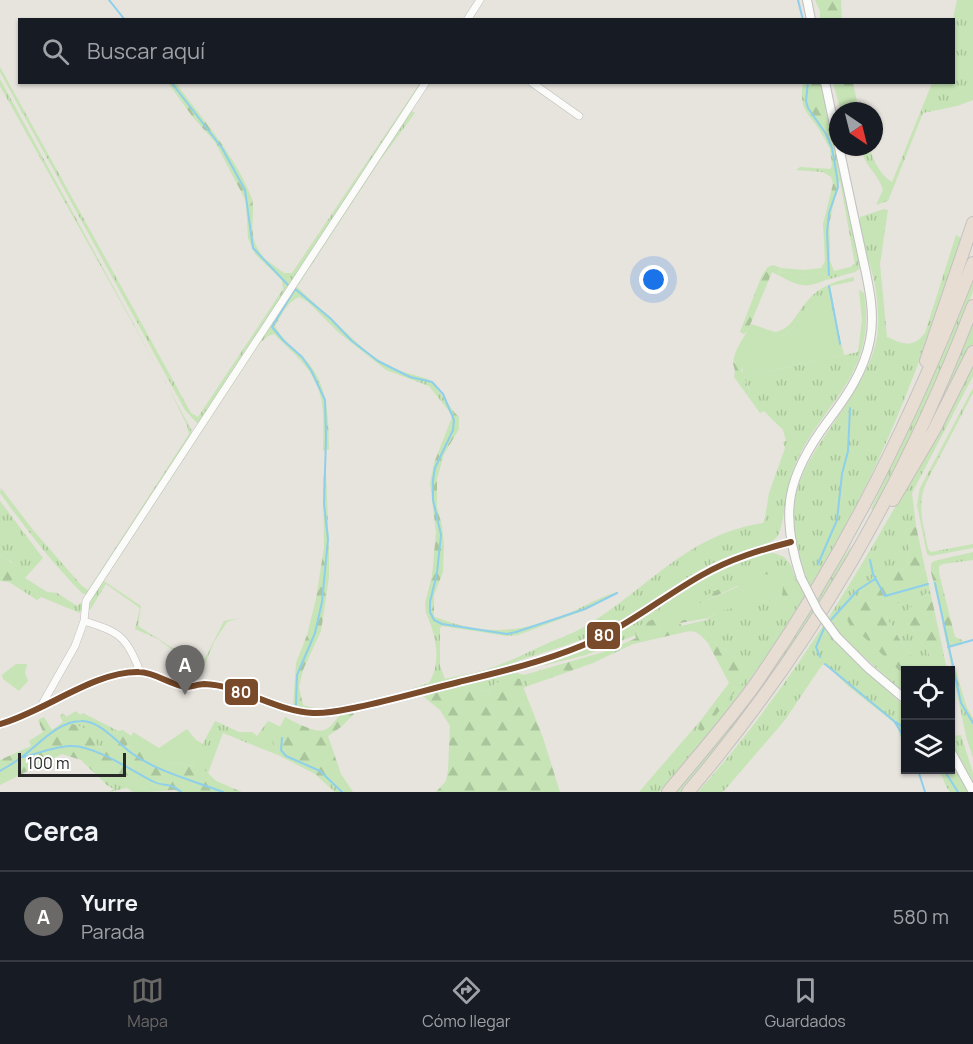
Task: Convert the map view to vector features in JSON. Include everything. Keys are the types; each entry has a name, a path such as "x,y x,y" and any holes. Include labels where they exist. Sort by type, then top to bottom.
{"highway":[{"path":"897,442 973,223"},
{"path":"668,792 752,688 794,627 845,542 897,442 930,371 973,263"},
{"path":"688,792 767,694 806,638 859,551 919,433 973,306"},
{"path":"859,551 882,520 909,474 973,352"}],"street":[{"path":"468,18 480,0"},
{"path":"807,0 811,18"},
{"path":"40,708 75,646 84,621 86,601 425,84"},
{"path":"534,84 579,116"},
{"path":"825,84 829,102"},
{"path":"840,156 870,295 872,314 870,339 857,379 801,464 789,502 790,542 801,578 818,611 837,637 868,668 901,696"},
{"path":"0,724 21,718 112,676 140,672 187,687 204,684 225,687 298,711 313,713 340,711 516,668 581,646 622,625 681,587 721,565 790,542"},
{"path":"84,621 110,629 122,638 129,646 140,672"},
{"path":"955,758 973,792"}],"green space":[{"path":"815,0 841,0 842,18 820,18 820,11"},
{"path":"957,0 973,0 973,100 923,113 888,201 876,205 883,190 863,156 873,156 880,171 892,182 932,84 955,84"},
{"path":"0,67 191,413 198,417 283,289 282,280 263,262 265,259 284,273 292,273 421,84 200,422 197,423 185,410 0,72"},
{"path":"0,79 158,370 0,86"},
{"path":"169,84 177,84 218,138 245,183 253,202 253,237 265,259 263,262 255,254 248,238 246,201 215,142"},
{"path":"803,84 821,84 829,122 829,137 824,138 802,101"},
{"path":"833,84 853,84 857,102 838,102"},
{"path":"410,110 415,113 381,159 297,287 367,352 390,368 428,379 454,412 452,415 429,386 386,370 338,332 308,302 299,297 288,306 275,326 284,339 312,367 318,378 325,400 329,449 323,451 323,408 313,376 274,334 268,336 260,343 104,581 141,606 138,625 141,628 201,666 224,621 239,618 227,622 214,642 202,671 156,638 135,629 140,608 106,584 90,610 88,609 96,589"},
{"path":"829,137 829,147 824,138"},
{"path":"831,156 836,156 860,268 855,272 826,280 824,273 803,275 780,272 781,268 804,270 821,268 825,261 824,240 830,239 830,261 834,271 855,264 840,181 838,184 833,184 831,177 823,172 796,170 800,167 830,169 832,166"},
{"path":"833,184 838,184 830,218 830,239 824,240 823,224"},
{"path":"884,209 888,210 880,264 887,337 898,342 912,343 925,333 956,235 961,238 961,245 899,414 833,549 765,658 714,727 659,792 639,792 701,720 700,725 755,663 740,660 714,643 708,643 698,633 685,632 681,626 706,620 715,614 714,612 782,596 782,601 787,599 757,573 635,628 636,635 586,655 542,666 612,637 705,578 729,566 764,554 774,553 784,557 791,565 796,580 806,577 797,547 794,522 795,500 800,480 809,461 851,397 870,361 875,346 878,321 876,292 859,223 860,217"},
{"path":"773,265 781,268 778,275 772,272 748,330 744,334 740,332 762,275 768,267"},
{"path":"780,272 803,275 824,273 826,280 812,285 802,285 778,275"},
{"path":"973,276 973,291 940,375 902,458 873,510 871,509 930,382"},
{"path":"854,277 854,281 830,286 840,338 837,339 830,298 814,302 786,335 779,336 775,332 786,328 818,291 835,282"},
{"path":"859,290 864,293 866,323 862,348 843,390 803,449 790,480 779,534 771,542 713,563 619,621 579,641 499,669 342,709 312,711 301,709 303,705 316,708 348,706 384,698 429,683 435,666 436,648 433,630 426,613 463,626 497,630 514,629 548,621 619,592 585,610 518,635 507,636 442,626 440,628 440,666 445,679 482,671 582,628 605,614 667,566 710,539 735,529 763,523 769,493 785,448 783,442 786,441 783,430 764,411 760,413 747,395 750,392 743,377 858,352 862,320"},
{"path":"828,295 837,339 840,338 844,355 743,377 742,361 733,363 738,347 751,324 775,332 779,336 786,335 814,302"},
{"path":"973,323 973,345 929,431 927,430 945,393"},
{"path":"742,360 744,367 741,369 750,392 747,395 734,377 733,363"},
{"path":"973,364 973,376 912,493 916,526 905,530 909,548 907,567 869,580 860,597 846,614 901,672 901,690 841,634 833,640 901,703 901,738 897,725 848,686 826,665 822,665 785,720 723,792 698,792 778,692 814,640 913,476"},
{"path":"168,387 192,431 191,436 87,594 83,594 30,533 0,493 1,488 33,530 88,590 189,434 187,425"},
{"path":"973,388 973,393 926,483 921,508 928,549 931,552 973,544 973,548 931,556 927,554 917,505 920,488"},
{"path":"454,412 459,417 459,429 444,454 437,479 437,507 444,546 443,572 434,595 434,617 426,613 425,603 432,576 436,532 430,483 434,463"},
{"path":"326,474 329,549 324,547 323,477"},
{"path":"0,501 43,558 25,578 47,592 57,593 77,606 80,603 83,604 80,613 41,597 37,600 9,582 13,579 12,562 0,555"},
{"path":"916,526 925,568 901,601 890,607 887,618 919,666 901,666 901,672 848,622 846,614 860,597 868,580 907,567 909,548 905,530"},
{"path":"851,546 846,562 773,676 693,779 681,792 675,792 769,673"},
{"path":"324,547 329,549 329,577 321,631 303,670 299,687 303,705 301,709 293,708 296,663 307,635 316,599"},
{"path":"973,552 973,560 943,564 939,566 939,573 931,572 931,564 934,561"},
{"path":"0,555 16,569 17,576 9,582 0,581"},
{"path":"925,568 931,595 927,593 906,612 906,623 921,641 937,666 919,666 887,618 890,606 901,601"},
{"path":"778,571 792,591 787,599 782,601 782,594 737,586 658,623 660,626 714,612 715,614 708,618 680,623 685,632 633,644 593,663 528,686 526,677 538,671 610,650 636,638 634,628 757,572"},
{"path":"931,572 939,573 955,637 962,640 963,644 955,646 947,639"},
{"path":"766,574 776,577 783,588 782,596 660,626 658,622"},
{"path":"927,593 931,595 946,666 937,666 921,641 906,623 906,612"},
{"path":"942,622 945,624 947,639 955,646 949,648 954,666 951,666"},
{"path":"708,643 714,643 740,660 755,662 744,681 702,732 698,729 701,720 729,683"},
{"path":"16,664 27,664 25,673 28,681 19,691 3,679 2,675"},
{"path":"955,668 967,708 973,718 973,758 955,684"},
{"path":"538,671 526,677 528,686 523,688 520,679 496,683 487,692 471,686 469,681 515,672 523,675"},
{"path":"508,677 520,679 543,738 560,792 436,792 446,781 450,726 440,710 424,697 423,692 469,681 471,686 487,692 496,683"},
{"path":"76,711 80,715 83,713 118,731 109,738 109,746 99,748 86,730 63,722 60,716 63,713 66,717"},
{"path":"352,711 354,714 328,736 341,774 328,786 315,774 278,755 273,741 285,717 305,727 322,731 342,714"},
{"path":"44,717 52,730 63,722 82,727 99,748 108,746 109,738 123,730 131,736 127,746 152,754 168,764 178,762 206,771 216,781 242,792 179,792 175,790 146,792 143,783 124,776 117,778 108,786 81,760 62,754 0,785 0,760 31,746 29,741 43,732 38,720"},
{"path":"215,721 239,732 252,732 257,736 268,721 281,727 273,741 278,755 223,733 208,773 191,766"},
{"path":"187,729 196,740 203,744 191,766 178,762 168,764 152,754 147,756 127,745 133,732 159,748"},
{"path":"961,735 973,773 973,781 955,749 955,736"},
{"path":"955,766 967,792 950,792 941,774 955,774"},
{"path":"126,774 144,783 146,792 133,792 127,788 109,792 114,789 108,786 115,777"},
{"path":"341,774 353,792 335,792 328,786"}],"waterway":[{"path":"109,0 123,18"},
{"path":"798,0 802,18"},
{"path":"173,84 222,148 245,190 253,248 288,285"},
{"path":"808,84 806,101 808,108 826,134 832,148 837,177 838,187 829,213 827,232 829,275"},
{"path":"829,286 840,344"},
{"path":"294,288 330,318 352,341 378,361 410,377 432,382 443,394 454,420 453,430 435,468 433,480 433,500 441,535 437,573 430,602 430,612 434,620 442,624 507,634 585,609 617,593"},
{"path":"294,706 296,705 297,675 315,633 322,602 328,539 324,504 325,400 311,370 302,357 272,327 295,289"},
{"path":"818,564 837,520 842,474 848,451 850,408"},
{"path":"870,560 873,574 885,596 928,584"},
{"path":"829,622 858,590 875,579"},
{"path":"935,583 961,703 973,723"},
{"path":"820,657 816,647 825,626"},
{"path":"948,647 973,640"},
{"path":"825,664 894,721 901,732"},
{"path":"0,771 57,729 81,721 101,728 140,759 175,775 223,792"},
{"path":"896,722 901,726"},
{"path":"282,738 281,750 286,756 320,771 342,792"},
{"path":"23,757 60,747 81,747 102,754 156,783 173,787 181,792"},
{"path":"919,774 925,792"},
{"path":"947,774 958,792"}],"transit line":[{"name":"80","path":"0,724 34,711 104,678 122,673 139,672 187,687 204,684 218,685 299,712 324,713 371,704 536,662 566,652 612,631 723,564 791,542"}],"place":[{"name":"Yurre","path":"185,695"}]}
